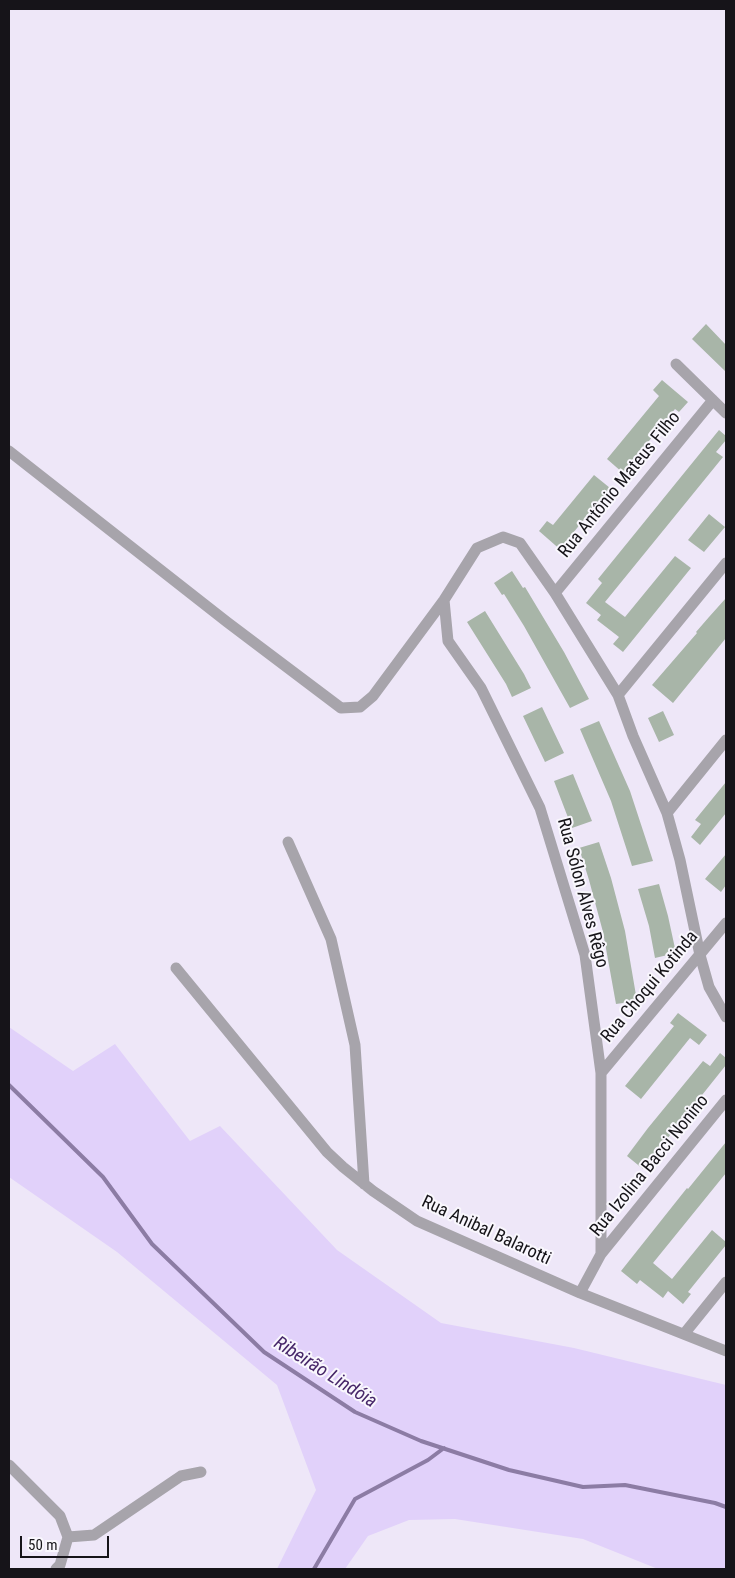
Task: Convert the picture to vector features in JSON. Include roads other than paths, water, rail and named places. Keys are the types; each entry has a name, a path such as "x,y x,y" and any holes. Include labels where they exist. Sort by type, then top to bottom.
{"street":[{"path":"676,364 726,413"},
{"name":"Rua Antônio Mateus Filho","path":"556,593 713,400"},
{"path":"9,450 220,616 341,708 360,707 373,696 444,600 477,548 503,537 520,543 556,593 618,695 633,736 667,813 709,987 726,1016"},
{"path":"618,695 726,563"},
{"name":"Rua Sólon Alves Rêgo","path":"444,600 448,641 481,688 540,808 585,956 601,1073 601,1254 580,1293"},
{"path":"667,813 726,740"},
{"path":"288,842 331,939 355,1045 364,1184"},
{"name":"Rua Choqui Kotinda","path":"601,1073 726,923"},
{"name":"Rua Anibal Balarotti","path":"176,968 327,1152 364,1184 417,1221 580,1293 726,1351"},
{"name":"Rua Izolina Bacci Nonino","path":"601,1254 726,1100"},
{"path":"684,1334 726,1282"},
{"path":"9,1465 60,1516 68,1537 60,1565 56,1569"},
{"path":"68,1537 94,1535 181,1476 200,1472"}],"waterway":[{"name":"Ribeirão Lindóia","path":"9,1085 103,1177 152,1244 264,1352 355,1412 421,1441 509,1470 583,1487 625,1485 715,1503 726,1507"},
{"path":"314,1569 355,1499 428,1460 444,1448"}]}
